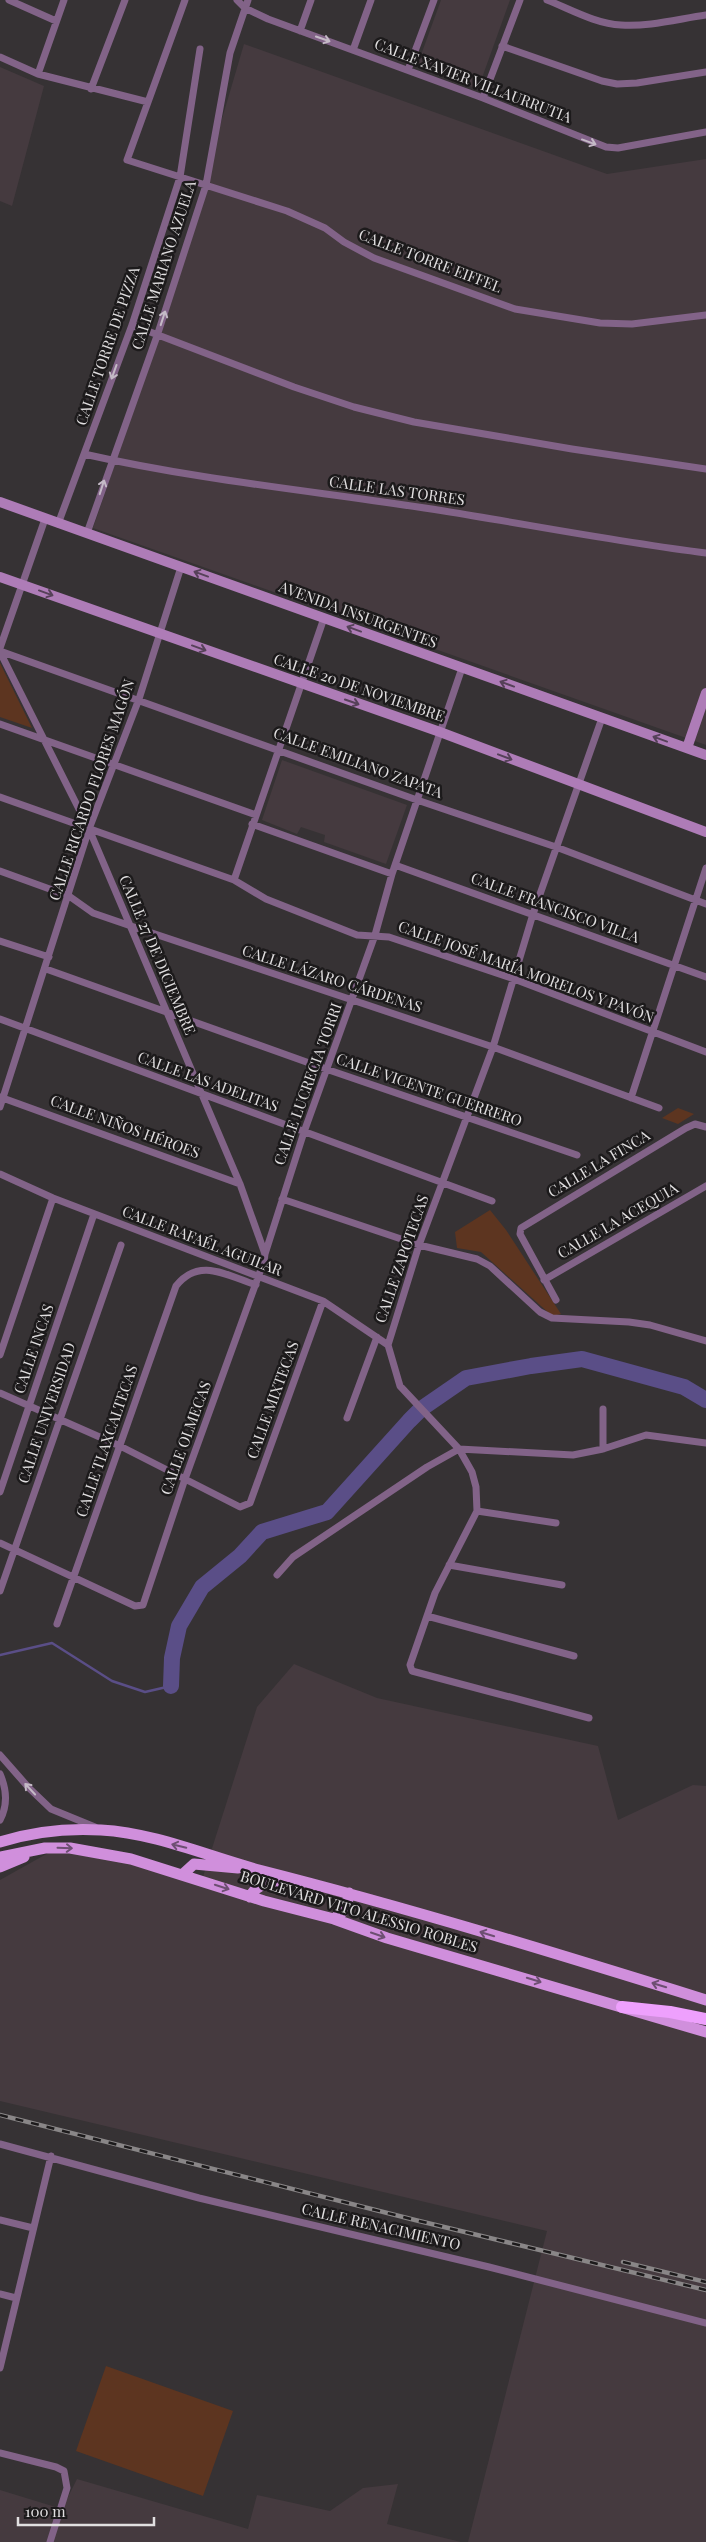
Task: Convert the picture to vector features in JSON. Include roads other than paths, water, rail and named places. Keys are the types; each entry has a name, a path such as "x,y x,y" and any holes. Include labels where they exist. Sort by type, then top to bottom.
{"highway":[{"path":"622,2007 670,2012 706,2020"}],"main road":[{"name":"BOULEVARD VITO ALESSIO ROBLES","path":"0,1842 48,1832 102,1830 162,1842 252,1868 332,1888 706,2000"},
{"name":"BOULEVARD VITO ALESSIO ROBLES","path":"0,1857 45,1848 96,1851 183,1874 250,1897 334,1919 387,1938 706,2032"},
{"path":"0,1867 45,1848"},
{"path":"183,1874 190,1866 200,1864 252,1868"},
{"path":"250,1897 254,1889 263,1883 332,1888"},
{"path":"334,1919 346,1909 349,1893"}],"street":[{"path":"9,0 56,21"},
{"path":"38,74 64,0"},
{"path":"92,88 125,0"},
{"path":"0,57 38,74 148,102 185,0"},
{"name":"CALLE XAVIER VILLAURRUTIA","path":"237,0 245,8 268,19 483,98 606,147 618,148 706,132"},
{"name":"CALLE MARIANO AZUELA","path":"87,533 111,460 157,336 206,186 230,53 248,0"},
{"path":"300,31 311,0"},
{"path":"353,50 371,0"},
{"path":"408,70 434,0"},
{"path":"483,98 520,0"},
{"path":"547,0 619,26 639,25 706,15"},
{"path":"502,46 602,82 617,84 706,72"},
{"name":"CALLE TORRE DE PIZZA","path":"58,524 132,325 180,177 200,50"},
{"name":"CALLE TORRE EIFFEL","path":"148,102 127,160 287,211 324,228 344,242 374,258 530,313 600,323 632,324 706,315"},
{"path":"132,325 157,336 354,408 414,422 572,449 706,469"},
{"name":"CALLE LAS TORRES","path":"84,454 262,487 443,511 630,543 706,553"},
{"name":"AVENIDA INSURGENTES","path":"0,502 706,755"},
{"path":"0,650 46,519"},
{"name":"CALLE RICARDO FLORES MAGÓN","path":"0,1108 89,830 161,635 182,567"},
{"name":"CALLE 20 DE NOVIEMBRE","path":"0,577 440,732 576,785 706,832"},
{"path":"234,880 324,618"},
{"name":"CALLE EMILIANO ZAPATA","path":"0,650 417,800 556,847 706,904"},
{"name":"CALLE 27 DE DICIEMBRE","path":"0,650 89,830 128,926 204,1095 240,1184 265,1254"},
{"name":"CALLE LUCRECIA TORRI","path":"265,1254 304,1132 375,935 392,874 462,668"},
{"path":"687,748 706,693"},
{"name":"CALLE ZAPOTECAS","path":"388,1345 419,1245 493,1047 533,914 576,785 602,718"},
{"path":"0,724 256,815"},
{"name":"CALLE JOSÉ MARÍA MORELOS Y PAVÓN","path":"0,797 234,880 266,899 357,935 390,937 514,979 706,1052"},
{"path":"252,824 392,874"},
{"name":"CALLE FRANCISCO VILLA","path":"395,865 706,977"},
{"path":"631,1098 706,868"},
{"name":"CALLE LÁZARO CÁRDENAS","path":"0,871 69,896 93,913 128,926 493,1047 659,1108"},
{"path":"0,941 49,958"},
{"name":"CALLE VICENTE GUERRERO","path":"46,969 326,1069 577,1155"},
{"name":"CALLE LAS ADELITAS","path":"0,1019 492,1201"},
{"name":"CALLE NIÑOS HÉROES","path":"2,1097 240,1184"},
{"name":"CALLE LA FINCA","path":"544,1280 520,1231 521,1228 686,1128 695,1124 706,1127"},
{"name":"CALLE RAFAÉL AGUILAR","path":"0,1174 53,1198 322,1301 388,1345"},
{"name":"CALLE LA ACEQUIA","path":"544,1280 706,1186"},
{"path":"0,1356 53,1198"},
{"path":"282,1199 419,1245 477,1259 490,1266 540,1312 552,1318 650,1325 706,1341"},
{"name":"CALLE INCAS","path":"0,1492 94,1214"},
{"name":"CALLE UNIVERSIDAD","path":"0,1591 121,1245"},
{"path":"259,1277 265,1254"},
{"name":"CALLE TLAXCALTECAS","path":"57,1624 176,1286 191,1272 209,1270 256,1285"},
{"name":"CALLE OLMECAS","path":"73,1577 140,1606 145,1602 185,1479 259,1277"},
{"path":"544,1280 556,1300"},
{"name":"CALLE MIXTECAS","path":"185,1479 240,1507 246,1507 250,1503 322,1301"},
{"path":"347,1418 377,1337"},
{"path":"388,1345 400,1386 459,1449 472,1472 476,1487 477,1511 449,1565 427,1616 410,1665 412,1672 589,1718"},
{"path":"0,1393 120,1446 185,1479"},
{"path":"603,1409 604,1449"},
{"path":"277,1575 292,1557 427,1467 459,1449 559,1455 604,1449 646,1436 706,1443"},
{"path":"477,1511 556,1523"},
{"path":"0,1542 73,1577"},
{"path":"449,1565 562,1585"},
{"path":"427,1616 574,1656"},
{"path":"0,1755 28,1788 51,1808 102,1830"},
{"path":"0,1774 7,1798 0,1820"},
{"name":"CALLE RENACIMIENTO","path":"0,2144 51,2156 100,2172 190,2196 489,2267 706,2323"},
{"path":"0,2368 51,2156"},
{"path":"0,2220 33,2228"},
{"path":"0,2294 16,2298"},
{"path":"0,2453 56,2467 64,2471 67,2488 50,2542"}],"waterway":[{"path":"171,1686 172,1658 179,1626 202,1587 240,1556 262,1532 327,1512 421,1409 466,1378 582,1359 684,1387 706,1400"},
{"path":"0,1655 52,1643 112,1681 145,1692 171,1686"}],"railway":[{"path":"0,2115 415,2220 706,2290"},
{"path":"623,2262 706,2282"}]}
